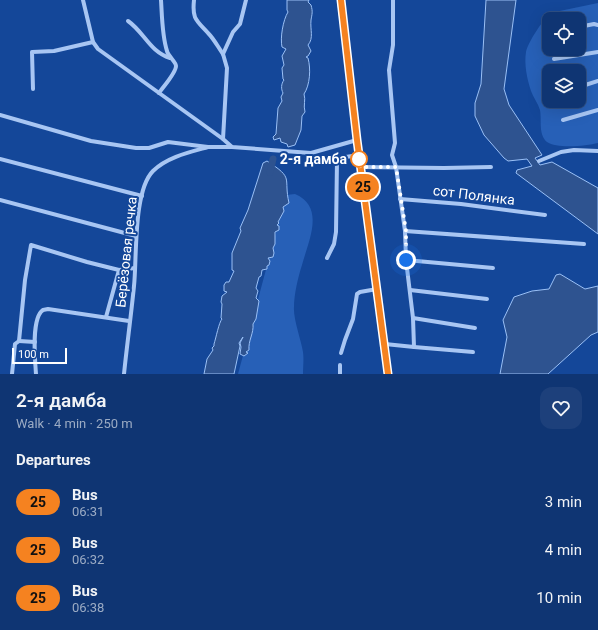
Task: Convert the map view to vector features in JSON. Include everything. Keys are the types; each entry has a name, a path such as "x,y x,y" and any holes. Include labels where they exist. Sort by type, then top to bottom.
{"main road":[{"path":"340,0 360,167 388,374"}],"street":[{"path":"83,0 93,42 105,55 232,147"},
{"path":"161,0 165,43 170,58"},
{"path":"194,0 194,18 209,34 223,54 227,68 223,139"},
{"path":"223,54 233,32 240,24 246,0"},
{"path":"393,0 394,45 389,70 395,143 392,155 396,167 406,231 406,260 413,318 414,347"},
{"path":"128,21 137,27 143,37 157,52 175,62 175,70 159,93"},
{"path":"586,26 598,25"},
{"path":"33,89 32,52 54,51 93,42"},
{"path":"554,59 598,52"},
{"path":"586,85 598,81"},
{"path":"563,120 598,110"},
{"path":"0,115 91,141 136,148 149,148 174,142 208,147 232,147 311,153 357,140"},
{"name":"Берёзовая речка","path":"124,374 134,286 136,236 142,196 147,181 152,171 165,162 189,152 208,147"},
{"path":"539,161 561,152 574,150 598,152"},
{"path":"327,258 334,244 336,232 337,160 339,158 359,155"},
{"path":"0,159 142,196"},
{"path":"360,167 491,167"},
{"name":"сот Полянка","path":"400,199 460,204 545,215"},
{"path":"0,200 136,236"},
{"path":"406,231 584,244"},
{"path":"12,374 15,344 19,340 25,280 31,245 119,270 135,268"},
{"path":"406,260 493,268"},
{"path":"106,317 119,270"},
{"path":"341,353 354,319 357,294 360,292 377,289"},
{"path":"410,290 487,299"},
{"path":"36,374 35,342 38,316 43,310 48,309 129,321"},
{"path":"413,318 475,328"},
{"path":"19,340 35,342"},
{"path":"385,344 473,352"},
{"path":"340,364 340,374"}],"shaded area":[{"path":"287,0 309,0 308,2 311,5 312,11 311,37 308,45 311,51 306,57 308,58 310,72 308,86 304,94 305,112 302,116 301,130 295,145 288,147 287,144 281,142 280,138 274,140 273,137 276,134 278,108 282,101 281,97 283,93 282,83 284,80 282,68 284,65 282,56 286,49 282,47 281,39 283,24 288,12"},
{"path":"486,0 516,0 504,89 509,105 542,155 535,158 540,165 552,162 598,188 598,234 516,173 517,170 532,166 527,159 508,161 484,135 475,116 475,103 481,84"},
{"path":"598,3 598,143 579,146 558,146 547,142 542,135 541,114 532,93 526,72 525,61 527,48 542,23 542,56 586,56 586,12 555,12"},
{"path":"267,161 285,175 289,203 283,207 284,211 277,225 279,226 279,230 275,232 273,257 268,258 270,261 269,265 267,266 267,269 262,270 256,288 258,291 256,298 259,301 256,319 253,324 253,331 249,343 249,350 244,356 240,354 241,347 240,343 243,337 239,343 240,346 234,374 204,374 207,359 213,350 212,348 214,346 222,319 222,296 227,292 224,291 224,285 226,282 229,282 234,271 232,270 232,253 241,231 240,228 248,210 263,163"},
{"path":"295,194 304,200 310,207 312,216 311,236 298,280 294,302 294,312 303,352 303,374 238,374 286,195"},
{"path":"560,274 585,289 598,286 598,332 591,335 548,374 500,374 507,337 503,320 514,297 532,291 549,289 556,275"}],"waterway":[{"path":"270,172 273,159"}],"bus line":[{"name":"25","path":"341,0 357,140 388,374"}],"place":[{"name":"2-я дамба","path":"359,159"}],"route":[{"path":"359,159 360,167 396,167 406,231 406,260"}]}
